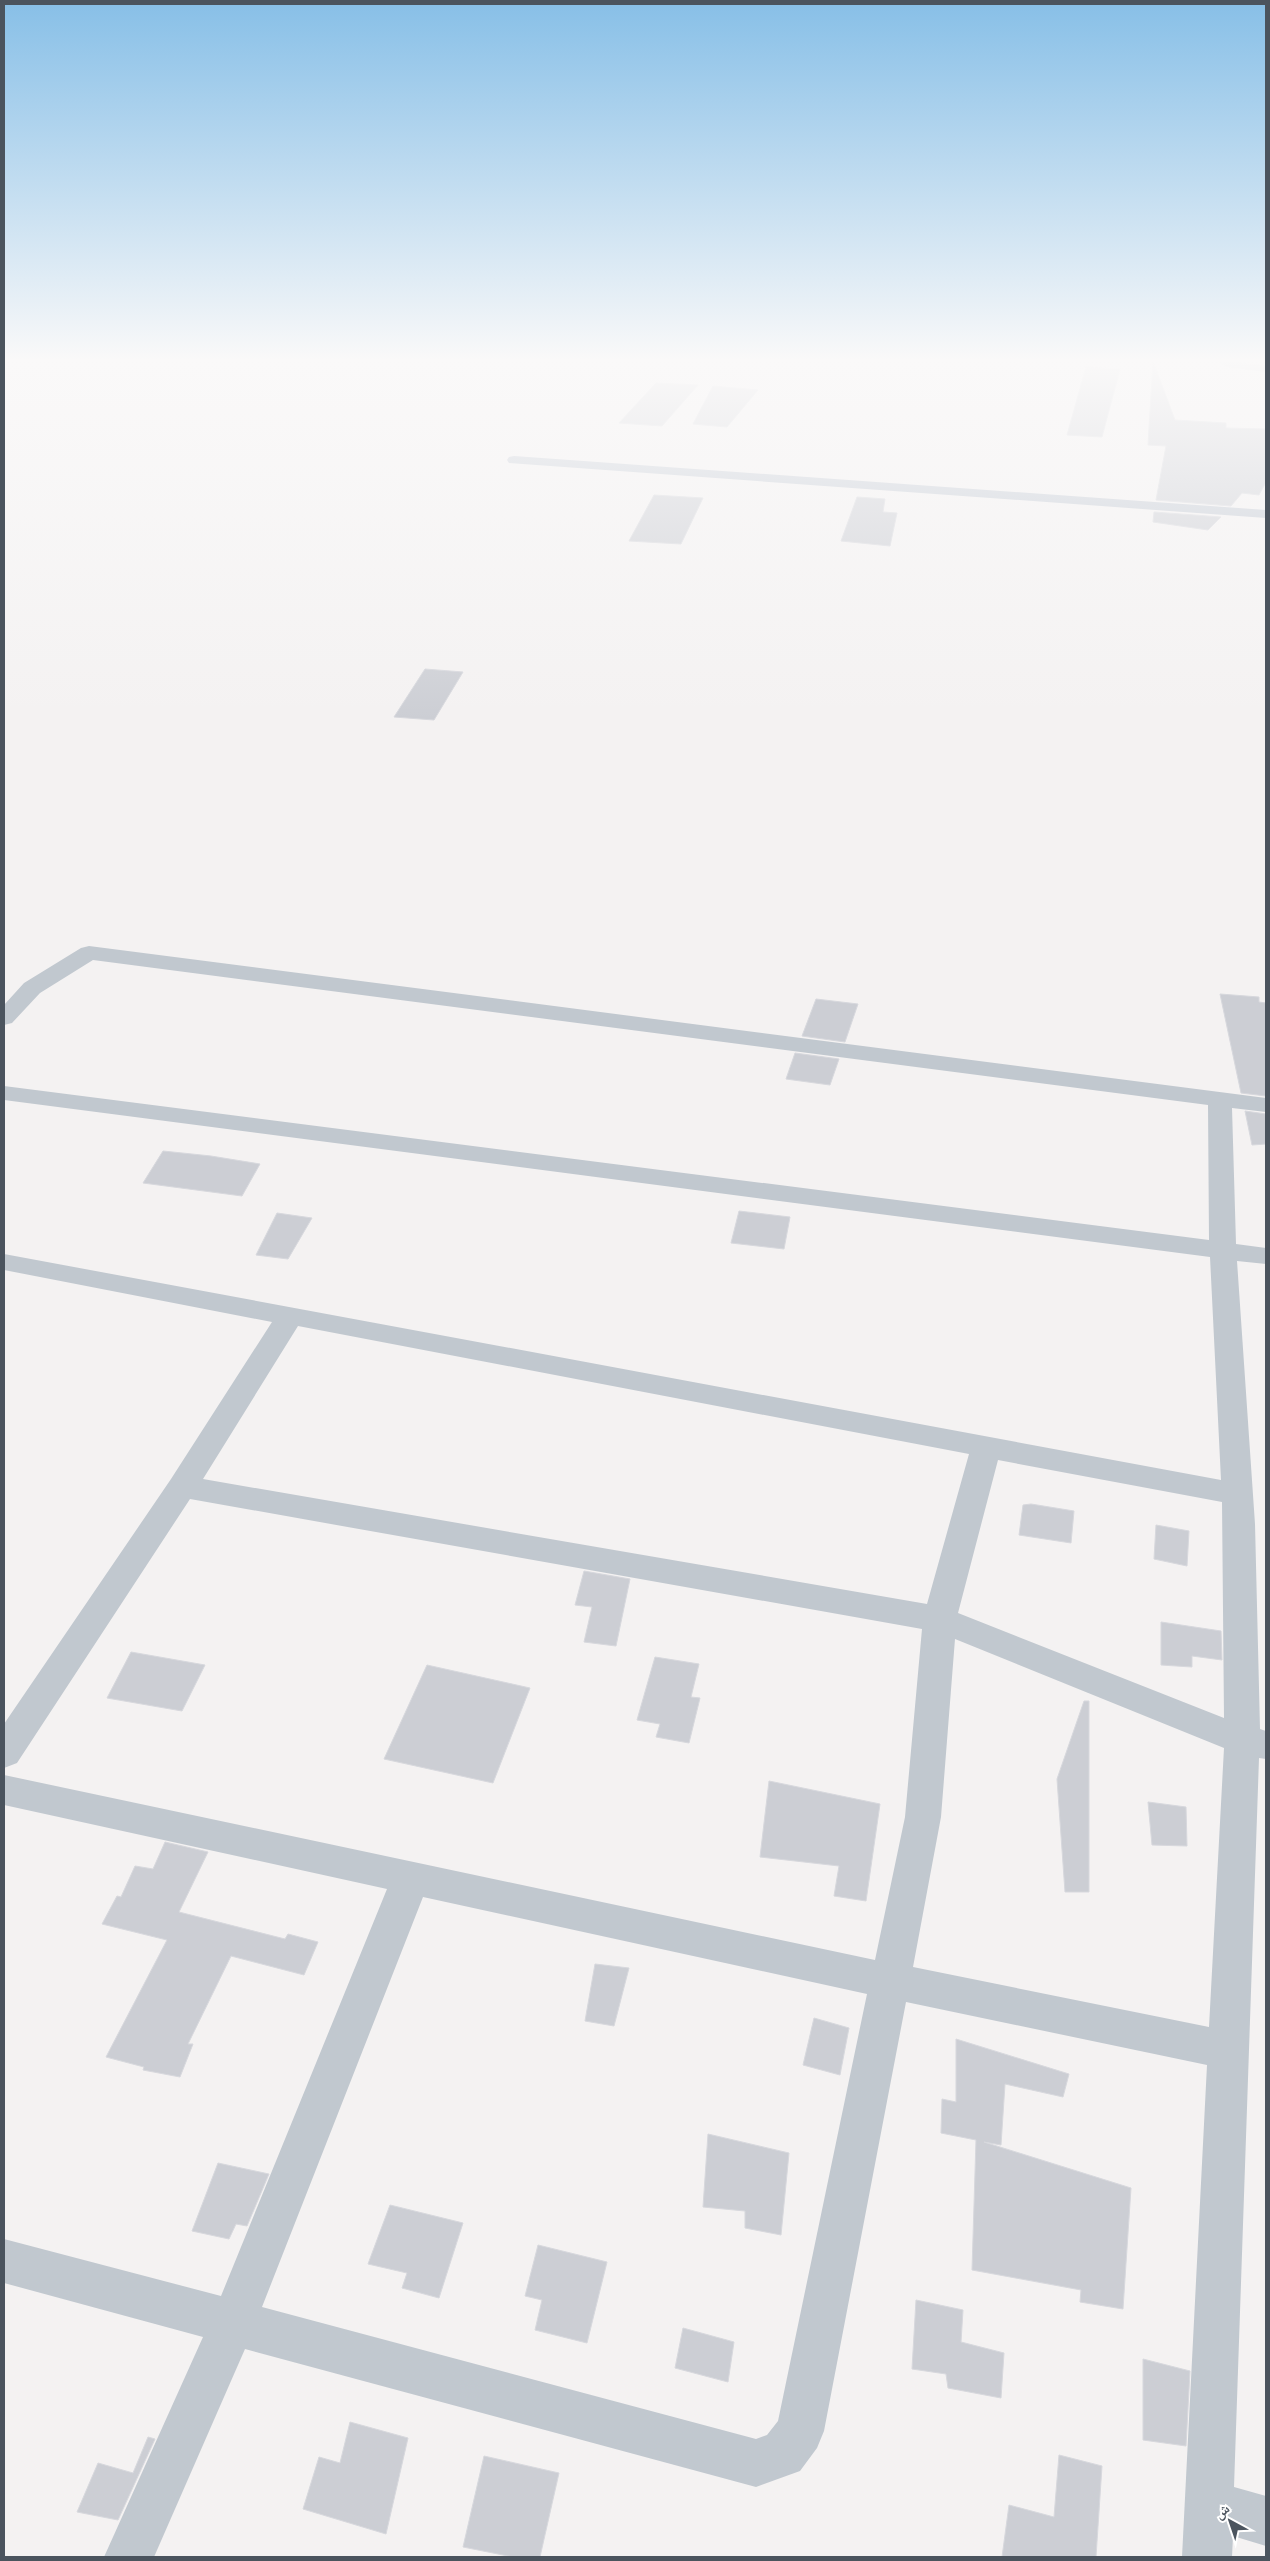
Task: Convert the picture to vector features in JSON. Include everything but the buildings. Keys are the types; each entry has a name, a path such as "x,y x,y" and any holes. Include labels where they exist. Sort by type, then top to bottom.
{"street":[{"path":"800,481 1266,514"},
{"path":"4,1018 32,988 89,953 1266,1105"},
{"path":"4,1093 1266,1256"},
{"path":"1207,2557 1228,2050 1254,1743 1223,1249 1220,1100"},
{"path":"4,1262 1237,1494"},
{"path":"4,1753 182,1487 290,1316"},
{"path":"4,2262 756,2463 783,2454 800,2431 924,1817 940,1618 986,1448"},
{"path":"182,1487 940,1618 1254,1743"},
{"path":"4,1790 890,1981 1228,2050"},
{"path":"129,2557 233,2323 411,1878"},
{"path":"1209,2504 1266,2521"}]}
